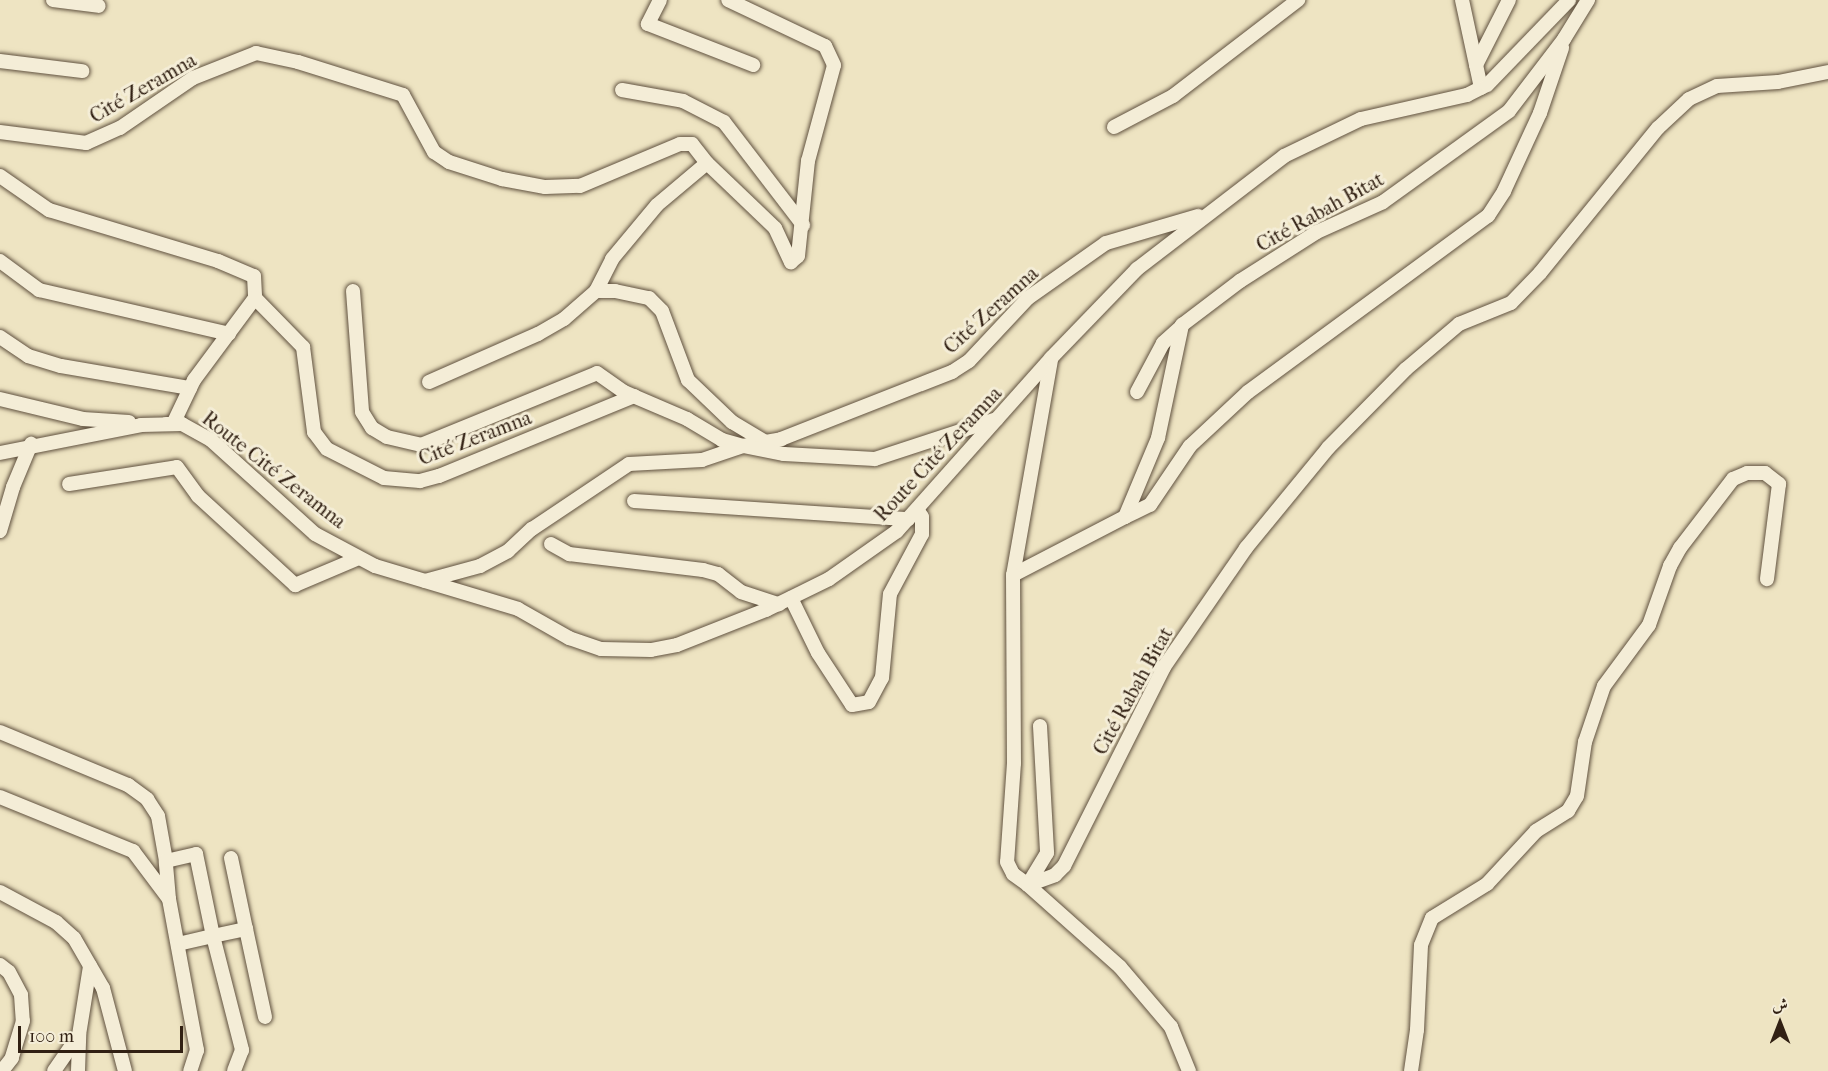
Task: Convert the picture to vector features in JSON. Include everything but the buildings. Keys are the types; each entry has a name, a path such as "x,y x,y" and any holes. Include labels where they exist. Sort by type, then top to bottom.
{"street":[{"path":"53,0 99,6"},
{"path":"660,0 648,24 753,65"},
{"name":"Cité Zeramna","path":"0,132 86,144 120,128 193,78 256,53 298,62 403,95 434,152 449,162 502,179 544,187 580,186 680,144 692,144 707,163 749,199 775,228 791,262 801,248 808,161 834,65 825,46 728,0"},
{"path":"1114,127 1173,96 1298,0"},
{"path":"1462,0 1481,88"},
{"path":"1476,65 1509,0"},
{"path":"1481,88 1569,0"},
{"name":"Cité Rabah Bitat","path":"1137,392 1163,343 1240,281 1317,232 1383,202 1509,111 1564,39 1588,0"},
{"name":"Cité Rabah Bitat","path":"1013,575 1150,505 1190,447 1248,392 1488,216 1504,191 1547,97 1564,39"},
{"path":"0,61 82,71"},
{"name":"Cité Rabah Bitat","path":"1028,885 1055,875 1064,866 1164,667 1246,548 1323,455 1406,369 1459,324 1511,303 1540,273 1658,128 1689,99 1718,86 1778,82 1828,72"},
{"name":"Route Cité Zeramna","path":"0,453 31,444 141,425 173,424 197,430 315,534 375,566 518,609 569,638 609,650 651,650 677,645 785,601 852,565 912,514 1051,358 1137,269 1206,213 1284,156 1321,135 1361,119 1481,88"},
{"path":"622,90 683,101 724,122 803,225"},
{"path":"429,382 538,334 564,319 596,291 612,259 657,205 707,163"},
{"path":"0,176 49,210 218,261 254,276 255,298 190,388 173,424 83,419 0,399"},
{"name":"Cité Zeramna","path":"743,446 765,442 952,372 969,361 1028,298 1106,243 1206,213"},
{"path":"0,261 39,290 229,334"},
{"name":"Cité Zeramna","path":"353,291 362,412 372,428 387,438 421,445 597,374 634,396 687,419 722,440 784,454 875,459 999,418"},
{"path":"596,291 650,298 662,312 688,380 732,422 765,442"},
{"name":"Cité Zeramna","path":"255,298 303,347 314,432 327,449 384,478 420,481 439,476 634,396"},
{"path":"1125,517 1158,438 1181,327"},
{"path":"0,337 28,356 61,366 190,388"},
{"path":"1051,358 1013,575 1014,763 1007,862 1013,874 1120,967 1171,1027 1189,1071"},
{"path":"0,531 13,487 31,444"},
{"path":"425,581 480,566 508,551 532,529 629,464 702,459 743,446"},
{"path":"69,484 177,467 198,496 296,585 359,558"},
{"path":"1411,1071 1417,1030 1421,945 1432,918 1486,884 1536,831 1568,811 1577,796 1585,742 1604,686 1649,625 1670,566 1680,548 1733,479 1747,473 1765,473 1779,484 1767,579"},
{"path":"551,544 569,554 703,570 718,574 741,592 785,601 852,705 869,702 882,678 890,594 922,534 922,517 912,514 634,501"},
{"path":"1028,885 1047,853 1040,726"},
{"path":"0,732 128,785 147,799 158,816 166,861 169,899 197,1050 190,1071"},
{"path":"0,797 133,851 169,899"},
{"path":"166,861 196,854 213,936 242,1050 234,1071"},
{"path":"231,858 265,1017"},
{"path":"0,892 56,922 74,938 103,988 125,1071"},
{"path":"178,944 246,929"},
{"path":"0,965 9,972 21,995 23,1021 12,1058 2,1071"},
{"path":"78,1071 79,1035 90,966"},
{"path":"54,1071 79,1035"}]}
